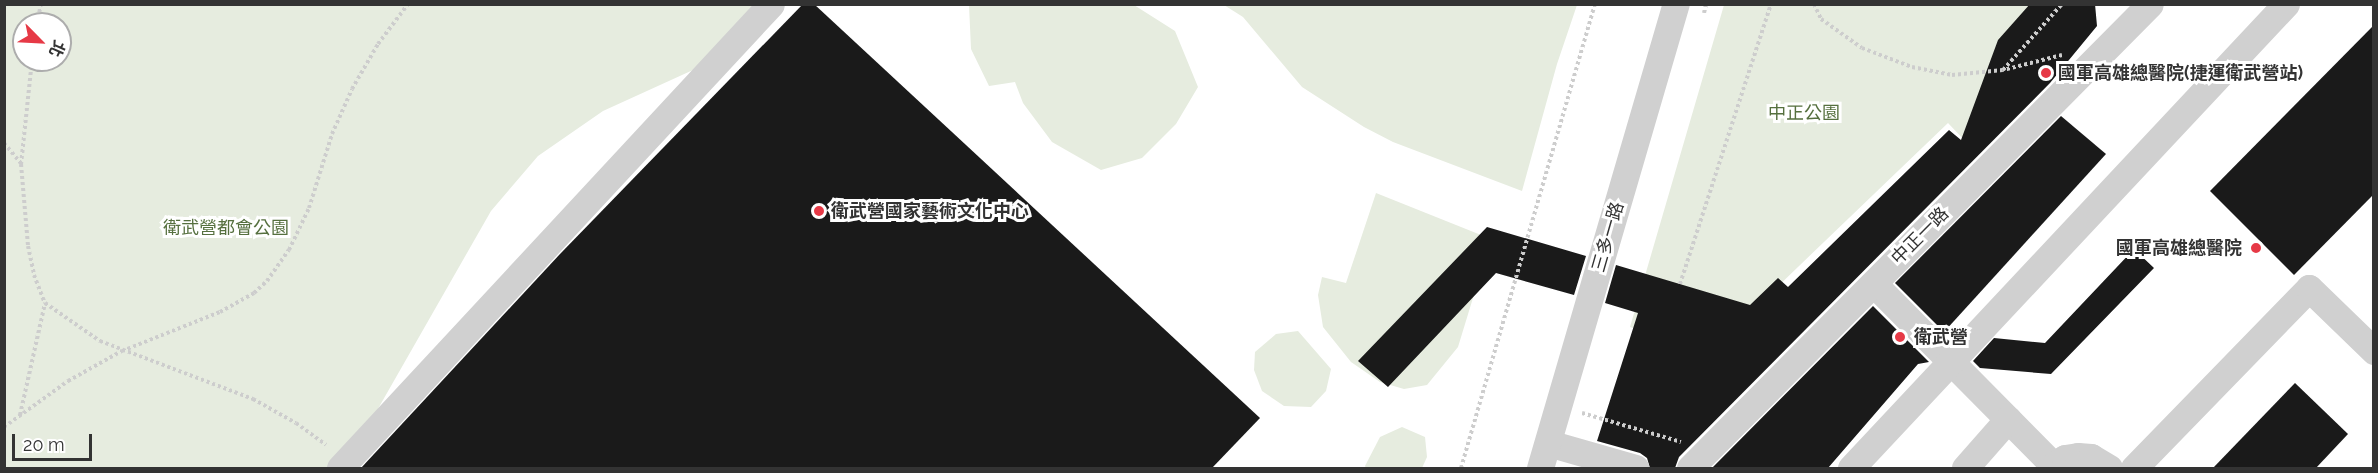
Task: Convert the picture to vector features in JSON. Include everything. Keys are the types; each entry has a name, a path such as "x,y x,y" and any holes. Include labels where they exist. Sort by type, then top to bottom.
{"street":[{"path":"344,466 771,4"},
{"name":"三多一路","path":"1544,456 1676,4"},
{"name":"中正一路","path":"1689,456 1874,284 2150,4"},
{"path":"1851,468 2286,4"},
{"path":"1874,284 2008,419 2052,467 2065,458 2078,456 2091,457 2109,468"},
{"path":"2134,468 2309,288 2373,351"},
{"path":"1965,468 2008,419"},
{"path":"1544,456 1635,468"}],"path":[{"path":"4,427 68,381 122,351 220,312 254,293 267,281 289,250 304,218 332,134 352,89 378,44 408,4"},
{"path":"1461,468 1595,4"},
{"path":"1680,284 1771,4"},
{"path":"1814,4 1821,19 1863,48 1912,67 1952,75 2003,70 2064,54"},
{"path":"2003,70 2062,4"},
{"path":"31,72 21,164 28,246 34,275 45,303 77,327 122,351 208,380 253,399 296,423 344,466"},
{"path":"4,143 21,164"},
{"path":"20,415 45,303"},
{"path":"1582,413 1689,456"}],"green space":[{"name":"衛武營都會公園","path":"4,5 761,5 693,70 603,111 538,156 491,211 347,463 338,468 5,468"},
{"path":"969,5 1134,5 1175,31 1198,87 1176,124 1142,158 1101,170 1052,142 1023,103 1015,82 989,86 971,49"},
{"path":"1224,5 1577,5 1557,64 1522,191 1393,142 1364,127 1302,87 1243,17"},
{"name":"中正公園","path":"1724,5 2095,5 1967,143 1948,123 1750,313 1699,350 1630,327"},
{"path":"1376,193 1491,239 1458,347 1427,385 1404,389 1380,382 1351,362 1323,327 1318,295 1322,277 1346,283"},
{"path":"1298,331 1331,369 1326,391 1311,407 1284,406 1262,391 1254,370 1255,352 1276,334"},
{"path":"1402,427 1425,437 1427,457 1422,468 1366,468 1380,437"}],"building":[{"name":"衛武營國家藝術文化中心","path":"803,4 814,4 1260,418 1212,468 361,468 560,254"},
{"path":"2030,4 2095,4 2097,26 2050,83 1679,457 1675,468 1650,468 1647,458 1640,453 1597,441 1638,313 1605,303 1616,265 1750,305 1778,278 1788,287 1949,130 1961,140 1998,40"},
{"path":"2373,26 2373,195 2294,275 2210,191"},
{"path":"2061,116 2106,154 1944,332 1895,283"},
{"path":"1487,227 1586,256 1574,295 1496,273 1388,387 1358,361"},
{"path":"2134,249 2154,268 2051,374 1980,368 1973,361 1994,338 2045,343"},
{"path":"1873,306 1929,362 1918,364 1828,468 1712,468"},
{"path":"2295,383 2348,434 2316,468 2213,468"}],"place":[{"name":"國軍高雄總醫院(捷運衛武營站)","path":"2046,73"},
{"name":"衛武營國家藝術文化中心","path":"819,211"},
{"name":"國軍高雄總醫院","path":"2256,248"},
{"name":"衛武營","path":"1900,337"}]}
